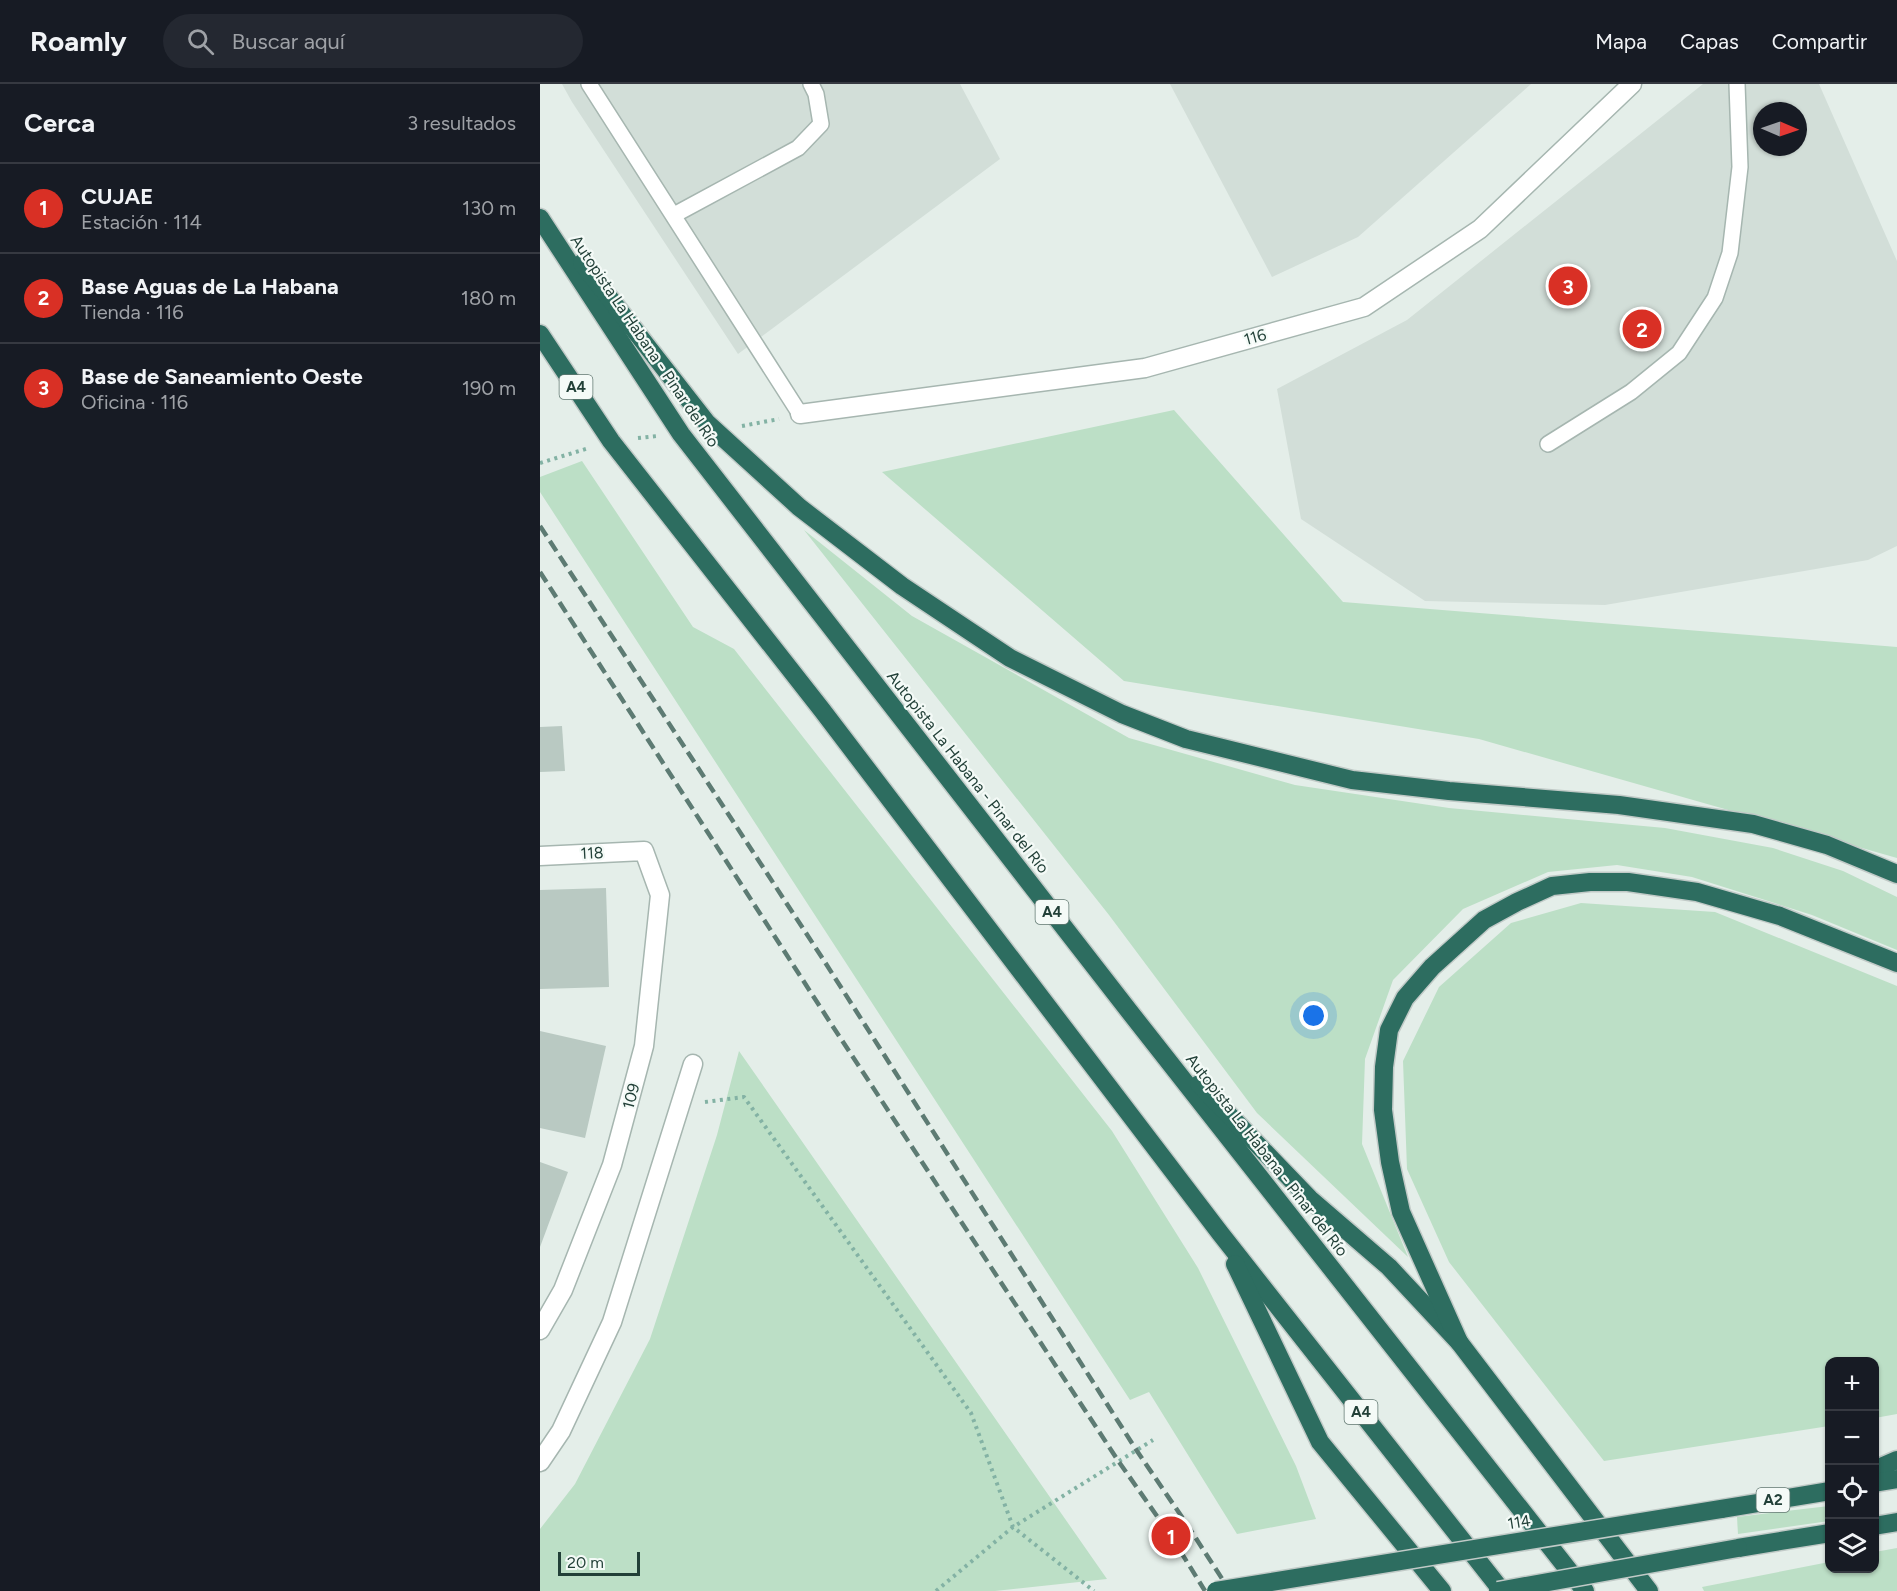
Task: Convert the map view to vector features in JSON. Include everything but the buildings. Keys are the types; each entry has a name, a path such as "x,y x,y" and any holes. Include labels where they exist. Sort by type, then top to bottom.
{"highway":[{"path":"540,209 707,423 799,507 902,586 1010,658 1067,688 1122,714 1186,739 1352,780 1449,791 1619,805 1753,824 1827,845 1897,874"},
{"name":"Autopista La Habana - Pinar del Río","path":"540,218 681,434 1129,1011 1584,1591"},
{"name":"A4","path":"540,334 611,441 822,710 1220,1233 1500,1591"},
{"path":"1459,1342 1401,1212 1384,1120 1384,1078 1389,1030 1405,998 1432,967 1484,920 1552,886 1590,882 1628,882 1697,892 1780,916 1897,963"},
{"path":"1129,1011 1310,1199 1389,1267 1459,1342 1648,1591"},
{"path":"1220,1233 1320,1442 1442,1591"},
{"path":"1879,1468 1897,1460"},
{"path":"1879,1482 1897,1479"},
{"name":"114","path":"1215,1591 1825,1492"},
{"path":"1879,1525 1897,1522"},
{"path":"1500,1591 1825,1534"}],"street":[{"name":"116","path":"800,414 1145,368 1364,307 1480,229 1632,84"},
{"name":"118","path":"540,856 644,851"},
{"name":"109","path":"540,1330 563,1290 612,1165 644,1046 660,895 644,851"},
{"path":"540,1462 561,1431 612,1322 693,1064"}],"lane":[{"path":"589,84 800,414"},
{"path":"674,215 798,148 821,124 816,94 811,84"},
{"path":"1548,444 1631,392 1679,353 1715,298 1730,253 1740,167 1737,84"}],"path":[{"path":"681,1105 744,1097 971,1413 1013,1527 1094,1591"},
{"path":"936,1591 1013,1527 1153,1440"}],"shaded area":[{"path":"562,84 960,84 1000,159 738,354"},
{"path":"1170,84 1531,84 1358,237 1272,277"},
{"path":"1703,84 1819,84 1897,261 1897,546 1868,560 1605,605 1425,601 1301,519 1277,389 1407,320"}],"green space":[{"path":"1174,410 1343,602 1897,647 1897,858 1479,739 1124,681 882,472"},
{"path":"582,461 693,627 734,649 1112,1131 1198,1268 1296,1466 1316,1519 1237,1534 1149,1392 1130,1400 540,492 540,477"},
{"path":"804,530 912,616 1129,738 1295,785 1449,808 1665,828 1773,848 1843,871 1897,897 1897,950 1812,915 1692,877 1617,865 1548,872 1463,909 1393,980 1365,1059 1362,1144 1408,1257 1257,1113 1109,915"},
{"path":"1581,903 1715,912 1897,986 1897,1414 1879,1417 1879,1357 1825,1357 1825,1427 1604,1461 1449,1262 1407,1169 1403,1061 1439,987 1511,923"},
{"path":"739,1051 1107,1579 995,1591 540,1591 540,1529 575,1484 650,1339 717,1135"},
{"path":"1825,1506 1825,1522 1738,1534 1737,1517"},
{"path":"1897,1548 1897,1591 1704,1591 1702,1587 1825,1563 1825,1573 1879,1573 1879,1551"}],"railway":[{"path":"540,526 821,956 1137,1451 1230,1591"},
{"path":"540,572 826,1016 1119,1462 1171,1536 1205,1591"}],"place":[{"name":"Base de Saneamiento Oeste","path":"1568,286"},
{"name":"Base Aguas de La Habana","path":"1642,329"},
{"name":"CUJAE","path":"1171,1536"}]}
